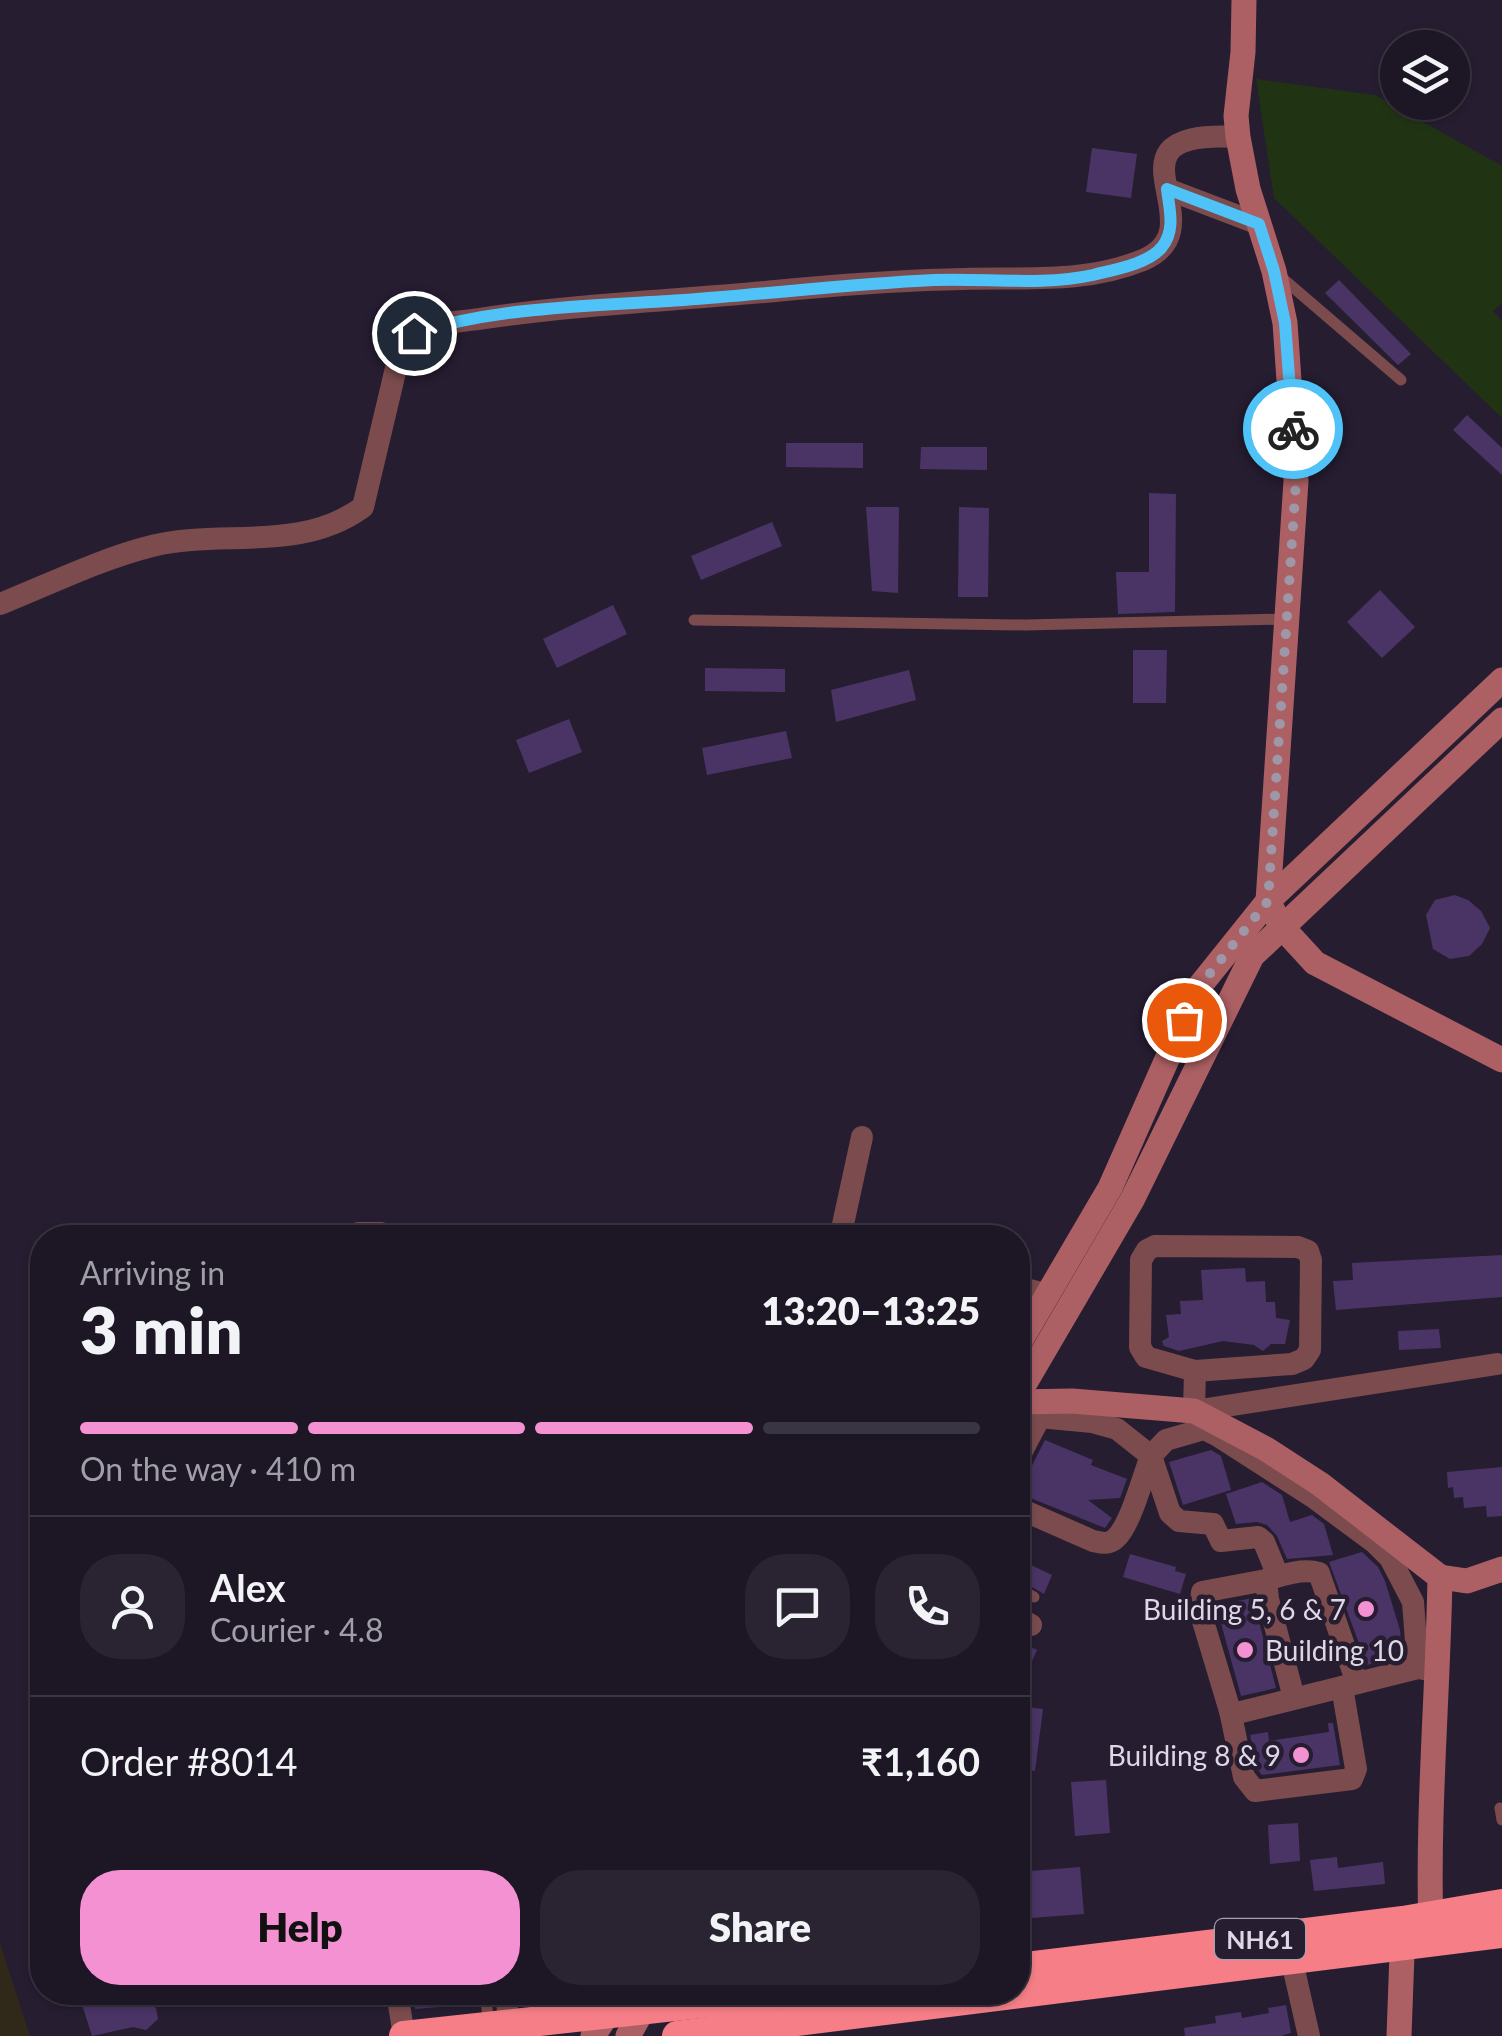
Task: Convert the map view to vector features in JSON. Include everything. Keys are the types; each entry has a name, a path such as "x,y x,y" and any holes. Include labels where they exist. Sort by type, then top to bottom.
{"highway":[{"name":"NH61","path":"1030,1969 1078,1974 1291,1957 1417,1932 1500,1909"},
{"name":"NH61","path":"1030,1981 1417,1932"},
{"path":"404,2036 504,2015 625,2013 692,2005"},
{"name":"NH61","path":"677,2036 878,2005"}],"street":[{"path":"1244,0 1238,137 1248,189 1274,271 1285,323 1296,481 1268,901 1281,926 1315,963 1502,1060"},
{"path":"0,604 116,556 157,545 250,539 320,529 343,521 363,507 396,368 414,333 441,325 560,307 686,300 849,284 1091,275 1144,259 1162,248 1172,226 1164,164 1168,150 1179,140 1205,135 1238,137"},
{"path":"1167,189 1259,224"},
{"path":"1030,1325 1121,1194 1199,987 1268,901 1502,680"},
{"path":"1030,1375 1121,1194 1252,956 1502,720"},
{"path":"843,1225 862,1137"},
{"path":"1154,1246 1298,1247 1308,1251 1310,1350 1304,1360 1195,1371 1158,1363 1146,1357 1140,1348 1141,1260 1146,1250 1154,1246"},
{"path":"1030,1290 1048,1294"},
{"path":"1030,1399 1194,1411 1497,1364"},
{"path":"1194,1411 1195,1371"},
{"path":"1194,1411 1266,1449 1320,1484 1440,1577 1467,1581 1502,1569"},
{"path":"1030,1416 1117,1428 1151,1456 1170,1513 1179,1521 1213,1524 1221,1541 1258,1537 1272,1578 1268,1599 1294,1698"},
{"path":"1030,1513 1093,1541 1114,1541 1151,1456 1166,1440 1204,1428 1313,1497 1375,1542 1390,1558 1412,1602 1432,1714 1417,1932 1399,2036"},
{"path":"1308,1571 1319,1573 1350,1685 1356,1770 1352,1779 1255,1791 1244,1777 1230,1711 1200,1611 1202,1592 1308,1571"},
{"path":"1427,1670 1440,1577"},
{"path":"1230,1711 1427,1670"},
{"path":"1291,1957 1309,2036"},
{"path":"399,2005 404,2036"}],"lane":[{"path":"1274,271 1401,380"},
{"path":"694,620 1025,625 1287,618"},
{"path":"1030,1595 1034,1597"},
{"path":"495,2005 504,2015"}],"shaded area":[{"path":"0,1943 30,2036 0,2036"}],"green space":[{"path":"1256,79 1375,95 1380,98 1380,120 1420,120 1502,166 1502,303 1493,311 1502,321 1502,418 1274,198"}],"building":[{"path":"1092,148 1137,154 1131,198 1086,192"},
{"path":"1339,280 1411,354 1398,365 1325,293"},
{"path":"1467,415 1502,448 1502,475 1453,430"},
{"path":"786,443 863,443 863,468 786,467"},
{"path":"921,447 987,447 987,470 920,469"},
{"path":"1149,493 1176,494 1175,612 1118,614 1116,572 1149,572"},
{"path":"866,507 899,507 898,593 872,591"},
{"path":"959,507 989,508 988,597 958,597"},
{"path":"772,522 782,546 701,580 691,556"},
{"path":"1380,590 1415,627 1382,658 1347,622"},
{"path":"613,605 627,634 557,668 543,639"},
{"path":"1133,650 1167,650 1166,703 1133,703"},
{"path":"705,668 785,669 785,692 705,691"},
{"path":"909,670 916,700 836,722 831,690"},
{"path":"569,719 582,752 529,773 516,740"},
{"path":"786,731 792,758 707,775 702,748"},
{"path":"1455,895 1481,911 1490,928 1482,944 1469,956 1450,959 1433,949 1426,915 1435,900"},
{"path":"1502,1255 1502,1297 1336,1310 1333,1281 1353,1280 1352,1263"},
{"path":"1245,1268 1246,1282 1265,1281 1266,1302 1275,1302 1276,1318 1290,1320 1285,1344 1271,1344 1263,1351 1254,1345 1223,1341 1179,1351 1164,1346 1162,1341 1169,1337 1166,1315 1181,1314 1180,1301 1203,1300 1201,1270"},
{"path":"1439,1329 1441,1348 1399,1350 1398,1331"},
{"path":"1045,1440 1127,1479 1120,1498 1088,1500 1112,1518 1105,1528 1030,1498 1030,1469"},
{"path":"1211,1450 1221,1456 1231,1490 1183,1505 1169,1462"},
{"path":"1502,1467 1502,1516 1487,1517 1486,1506 1464,1508 1463,1497 1454,1498 1453,1487 1448,1488 1447,1472"},
{"path":"1262,1482 1282,1495 1290,1522 1312,1515 1324,1524 1333,1555 1287,1559 1277,1536 1267,1525 1236,1524 1226,1494"},
{"name":"Building 5, 6 & 7","path":"1362,1552 1378,1567 1385,1581 1400,1630 1402,1656 1367,1665 1329,1562"},
{"path":"1130,1554 1176,1567 1175,1571 1186,1574 1180,1594 1123,1577"},
{"path":"1030,1565 1052,1575 1044,1594 1030,1586"},
{"name":"Building 10","path":"1253,1598 1276,1688 1241,1696 1216,1605"},
{"path":"1030,1647 1037,1650 1030,1666"},
{"path":"1030,1707 1043,1709 1035,1771 1030,1770"},
{"name":"Building 8 & 9","path":"1328,1723 1333,1723 1340,1765 1262,1775 1258,1770 1250,1735 1268,1732 1269,1741 1329,1732"},
{"path":"1106,1780 1110,1833 1075,1836 1071,1782"},
{"path":"1298,1823 1300,1861 1270,1864 1268,1825"},
{"path":"1337,1857 1338,1868 1383,1862 1385,1884 1314,1891 1310,1860"},
{"path":"1080,1867 1084,1914 1030,1918 1030,1871"},
{"path":"82,2005 156,2008 158,2019 146,2030 133,2027 92,2036"},
{"path":"414,2005 465,2005 415,2009"},
{"path":"1286,2005 1291,2033 1185,2036 1184,2028 1216,2023 1215,2016 1241,2012 1242,2018"}],"way so far":[{"path":"1184,1020 1199,987 1268,901 1296,481 1293,429"}],"place":[{"name":"Building 5, 6 & 7","path":"1366,1609"},
{"name":"Building 10","path":"1245,1650"},
{"name":"Building 8 & 9","path":"1301,1755"}],"route":[{"path":"414,333 441,325 560,307 686,300 849,284 1091,275 1144,259 1162,248 1172,226 1167,189 1259,224 1285,323 1293,429"}]}
